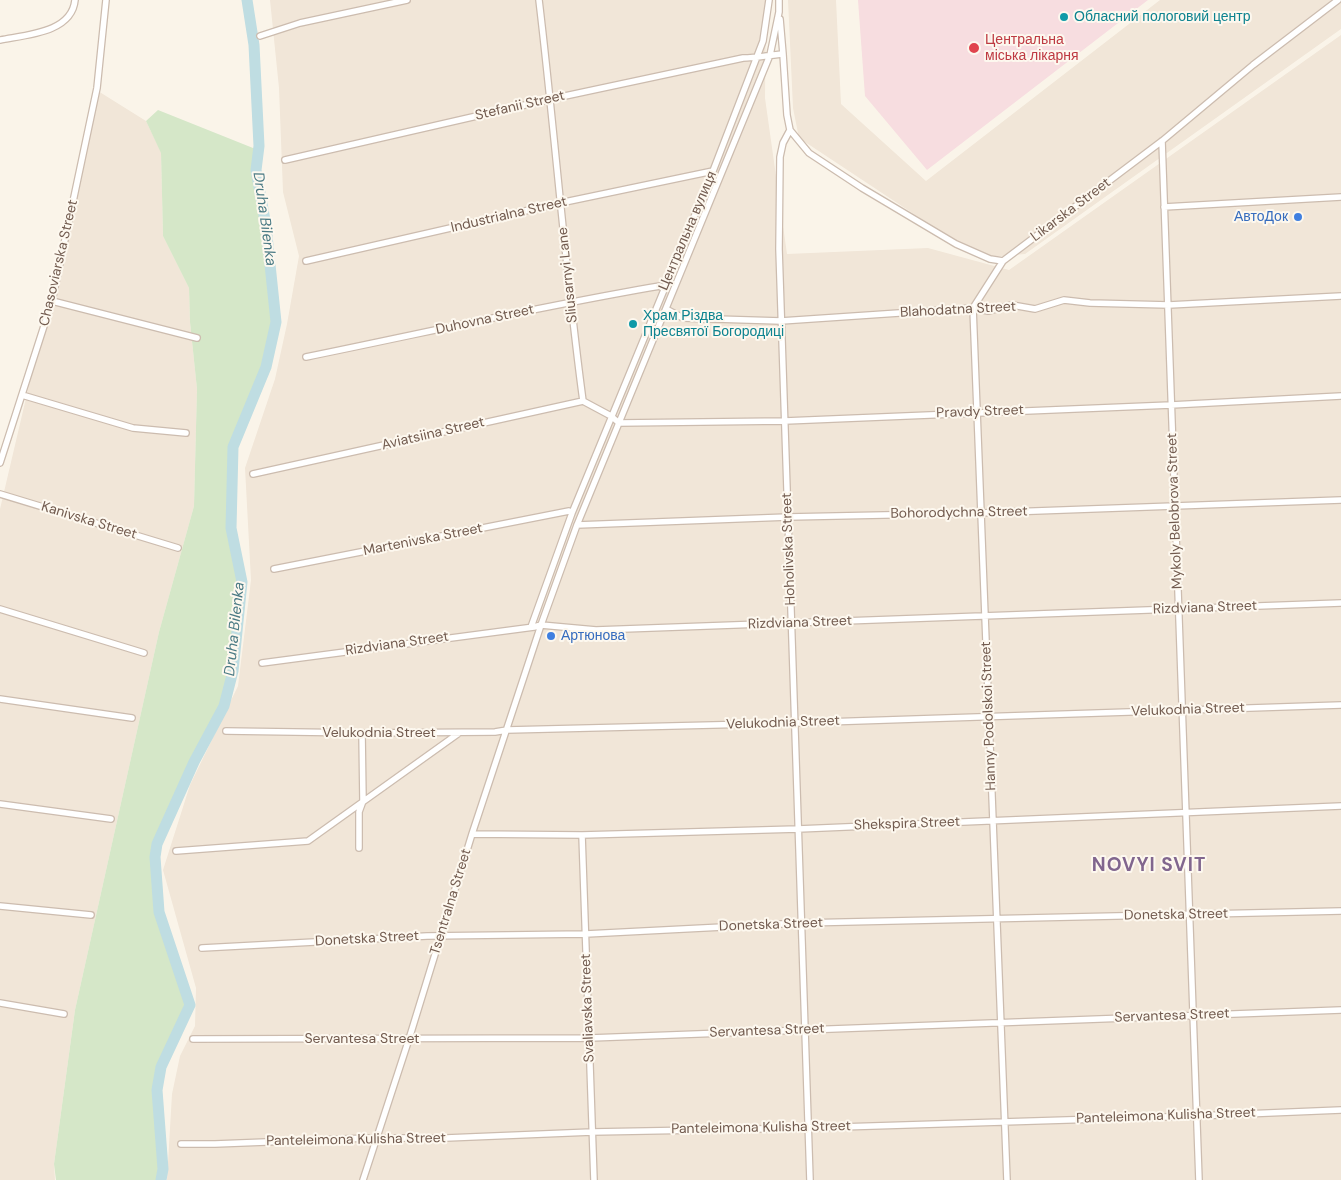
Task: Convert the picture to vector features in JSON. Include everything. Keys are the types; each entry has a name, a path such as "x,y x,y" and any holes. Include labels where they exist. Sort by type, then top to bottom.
{"street":[{"path":"0,40 41,32 59,24 71,15 74,0"},
{"name":"Chasoviarska Street","path":"0,463 52,302 97,88 106,0"},
{"path":"260,36 300,23 407,0"},
{"name":"Sliusarnyi Lane","path":"539,0 551,99 570,301 583,401"},
{"name":"Центральна вулиця","path":"531,627 572,513 714,172 764,41 769,0"},
{"path":"779,0 787,115 790,130 809,153 862,188 956,244 990,259 1003,261 973,308"},
{"name":"Likarska Street","path":"1003,261 1162,141 1253,65 1338,0"},
{"path":"770,55 780,12"},
{"name":"Stefanii Street","path":"285,160 551,99 743,58 783,54"},
{"name":"Центральна вулиця","path":"541,624 577,525 770,55"},
{"name":"Hoholivska Street","path":"790,130 783,143 780,156 779,249 810,1180"},
{"name":"Mykoly Belobrova Street","path":"1162,141 1199,1180"},
{"name":"Industrialna Street","path":"306,261 560,203 714,172"},
{"path":"1164,207 1341,197"},
{"name":"Duhovna Street","path":"306,357 436,331 570,301 660,286 664,289"},
{"name":"Blahodatna Street","path":"666,309 683,318 782,321 973,308 988,311 1012,305 1035,309 1064,300 1090,303 1168,305 1341,296"},
{"path":"52,302 197,338"},
{"name":"Hanny Podolskoi Street","path":"973,308 1007,1180"},
{"path":"22,395 133,428 186,433"},
{"name":"Pravdy Street","path":"619,423 785,421 1341,396"},
{"path":"583,401 611,416 619,423"},
{"name":"Aviatsiina Street","path":"253,474 583,401"},
{"name":"Kanivska Street","path":"0,494 178,548"},
{"name":"Bohorodychna Street","path":"577,525 1341,500"},
{"name":"Martenivska Street","path":"274,569 568,511 572,513"},
{"name":"Rizdviana Street","path":"262,663 531,627 541,624 596,630 1341,603"},
{"path":"0,609 144,652"},
{"name":"Tsentralna Street","path":"363,1180 409,1039 439,936 541,624"},
{"path":"0,699 132,718"},
{"name":"Velukodnia Street","path":"226,730 362,733 460,732 1341,705"},
{"path":"176,851 308,841 460,732"},
{"path":"359,848 359,812 363,801 362,733"},
{"path":"0,804 111,819"},
{"name":"Shekspira Street","path":"472,834 582,835 798,829 1341,806"},
{"name":"Svaliavska Street","path":"582,835 594,1180"},
{"path":"0,906 91,916"},
{"name":"Donetska Street","path":"202,948 439,936 586,934 802,923 1341,911"},
{"path":"0,1003 64,1014"},
{"name":"Servantesa Street","path":"193,1039 590,1038 1341,1010"},
{"name":"Panteleimona Kulisha Street","path":"181,1144 376,1138 446,1138 592,1132 808,1128 1341,1110"}],"shaded area":[{"path":"270,0 766,0 765,98 787,254 928,248 1009,270 1341,35 1341,1180 167,1180 172,1094 180,1056 195,1026 196,988 163,870 190,785 238,686 251,580 245,468 275,379 299,256 283,192 279,88"},
{"path":"788,0 836,0 841,104 926,181 1160,0 1341,0 1341,29 1025,254 992,257 944,234 799,138 793,108"},
{"name":"Центральна міська лікарня","path":"858,0 1148,0 927,170 865,96"},
{"path":"98,91 146,121 161,152 163,236 189,288 190,322 197,389 194,506 159,632 75,1010 54,1164 55,1180 0,1180 0,509"}],"green space":[{"path":"158,110 258,150 256,170 266,226 276,322 266,367 233,447 231,528 242,582 233,671 224,706 194,762 157,844 155,857 159,912 190,1005 161,1067 157,1090 163,1169 161,1180 56,1180 54,1164 75,1010 159,632 194,506 197,389 190,322 189,288 163,236 161,153 146,121"}],"waterway":[{"name":"Druha Bilenka","path":"161,1180 163,1169 157,1090 161,1067 190,1005 159,912 155,857 157,844 194,762 224,706 233,671 242,582 231,528 233,447 266,367 276,322 266,226 256,170 259,146 254,45 247,0"}],"place":[{"name":"Обласний пологовий центр","path":"1064,17"},
{"name":"Центральна міська лікарня","path":"974,48"},
{"name":"АвтоДок","path":"1298,217"},
{"name":"Храм Різдва Пресвятої Богородиці","path":"633,324"},
{"name":"Артюнова","path":"551,636"}],"district":[{"name":"NOVYI SVIT","path":"1149,866"}]}
